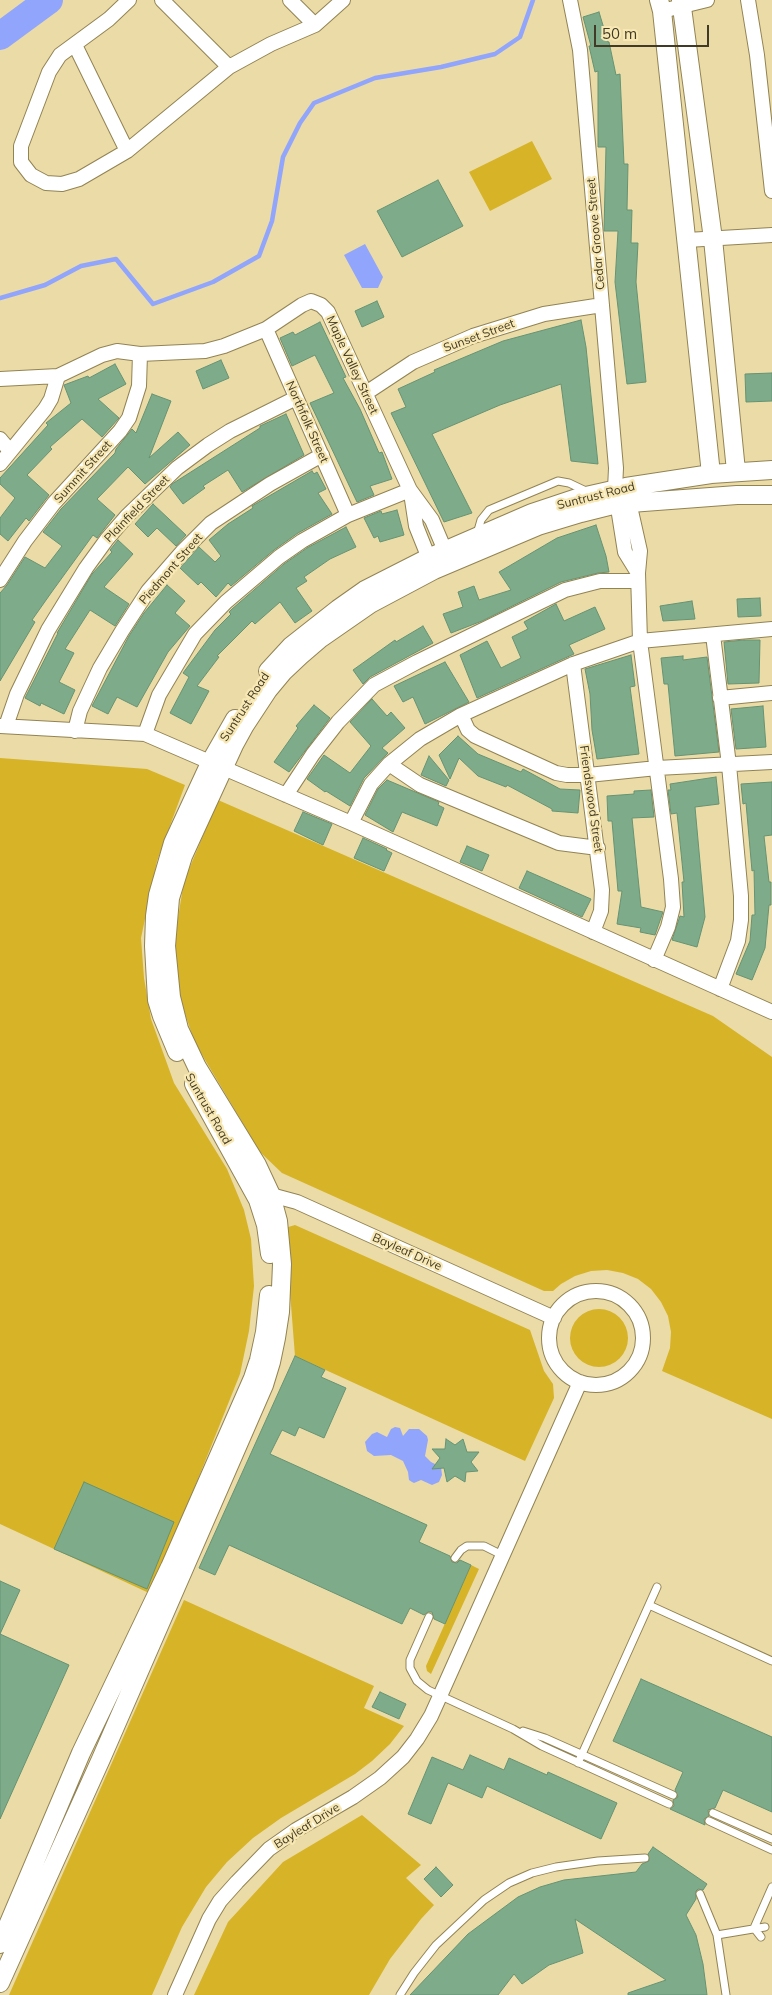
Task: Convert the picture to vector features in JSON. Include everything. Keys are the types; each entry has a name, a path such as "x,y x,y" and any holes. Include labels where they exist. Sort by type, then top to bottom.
{"street":[{"path":"129,0 108,19 60,55 49,72 21,146 21,162 31,175 46,182 62,184 79,179 126,151 228,67 271,44 315,25 343,0"},
{"path":"162,0 228,67"},
{"path":"290,0 315,25"},
{"name":"Cedar Groove Street","path":"570,0 580,50 616,468 622,496"},
{"path":"707,0 661,6 715,497"},
{"path":"748,0 768,112 772,191"},
{"path":"682,3 713,239 737,494"},
{"path":"75,45 126,151"},
{"path":"758,55 772,55"},
{"path":"687,240 772,236"},
{"name":"Maple Valley Street","path":"0,379 58,376 102,355 117,351 140,354 205,351 224,346 266,329 302,305 312,301 328,312 410,490 416,526 439,560"},
{"name":"Sunset Street","path":"366,393 413,362 473,336 544,314 602,305"},
{"name":"Northfolk Street","path":"266,329 348,515"},
{"name":"Summit Street","path":"0,580 25,541 54,502 120,431 129,418 139,386 140,354"},
{"path":"0,464 45,409 51,399 58,376"},
{"name":"Plainfield Street","path":"3,726 48,630 86,568 122,521 177,468 208,445 296,398"},
{"path":"0,439 10,451"},
{"name":"Piedmont Street","path":"75,731 80,711 100,668 122,630 148,591 182,552 211,523 270,484 322,455"},
{"name":"Suntrust Road","path":"439,560 581,512 622,496 711,474 772,470"},
{"path":"145,734 159,696 195,634 226,602 279,557 348,515 410,490"},
{"name":"Suntrust Road","path":"264,1197 257,1165 197,1067 188,1048 173,1009 166,946 168,917 175,880 186,846 218,764 245,724 283,672 321,638 351,616 476,536 532,513 592,494 715,497 737,494 772,495"},
{"path":"622,496 625,552 638,577 640,642 672,879 673,907 668,927 654,960"},
{"path":"286,795 313,754 338,722 374,685 565,590 600,581 638,577"},
{"path":"351,823 371,784 389,764 420,739 461,716 573,664 640,642 772,629"},
{"path":"713,634 729,765 741,896 741,920 738,941 720,988"},
{"name":"Friendswood Street","path":"573,664 602,890 601,911 593,932"},
{"path":"720,698 772,693"},
{"path":"461,716 468,730 475,736 556,773 588,775 657,768 772,762"},
{"path":"3,726 145,734 218,764 772,1012"},
{"path":"389,764 420,785 559,843 598,848"},
{"path":"0,1944 82,1752 170,1567 253,1378 265,1332 270,1280 269,1244 264,1197"},
{"path":"0,1983 101,1759 266,1377 276,1338 282,1264 278,1221 264,1197"},
{"name":"Bayleaf Drive","path":"264,1197 297,1202 554,1318"},
{"path":"594,1291 608,1293 622,1299 632,1308 640,1320 643,1334 642,1349 633,1368 622,1378 609,1383 594,1385 580,1382 567,1374 553,1356 550,1333 554,1318 567,1301 580,1294 594,1291"},
{"name":"Bayleaf Drive","path":"175,1995 209,1920 220,1901 236,1882 269,1849 380,1778 403,1757 431,1716 580,1382"}],"lane":[{"path":"455,1558 460,1550 467,1546 484,1546 504,1556"},
{"path":"578,1763 657,1587"},
{"path":"649,1606 772,1661"},
{"path":"428,1617 412,1652 410,1668 417,1681 428,1690 513,1728 545,1738 673,1795"},
{"path":"513,1728 542,1746 669,1804"},
{"path":"713,1813 772,1839"},
{"path":"709,1821 772,1850"},
{"path":"400,1995 436,1945 484,1900 509,1883 532,1873 556,1867 598,1860 645,1858"},
{"path":"754,1928 772,1887"},
{"path":"700,1894 717,1935 726,1995"},
{"path":"717,1935 765,1927"},
{"path":"754,1928 761,1937"}],"shaded area":[{"path":"532,141 552,179 490,211 469,172"},
{"path":"0,758 147,769 185,785 157,861 141,938 144,978 151,1019 174,1083 227,1169 244,1210 251,1239 254,1286 249,1331 240,1374 180,1524 149,1593 0,1524"},
{"path":"218,800 713,1016 772,1057 772,1419 662,1371 670,1348 671,1332 668,1316 661,1302 651,1289 638,1279 623,1273 607,1270 591,1271 575,1276 553,1291 544,1291 282,1173 260,1152 195,1043 183,1008 175,973 175,936 184,881"},
{"path":"295,1225 530,1330 544,1371 553,1384 554,1398 525,1461 295,1356 285,1228"},
{"path":"599,1309 610,1311 623,1322 628,1338 626,1349 615,1362 599,1367 588,1365 575,1354 570,1338 572,1327 583,1314"},
{"path":"471,1565 479,1569 431,1674 427,1671 426,1666"},
{"path":"184,1600 374,1686 364,1708 404,1726 390,1744 372,1761 355,1774 281,1818 253,1838 227,1862 206,1887 182,1927 152,1995 9,1995"},
{"path":"362,1815 421,1865 406,1878 434,1905 390,1959 369,1995 194,1995 228,1922 283,1862"}],"water":[{"path":"365,244 383,277 378,288 362,288 344,255"},
{"path":"395,1427 400,1428 403,1436 409,1429 419,1429 427,1436 425,1456 431,1462 441,1467 442,1475 439,1482 432,1485 421,1480 414,1483 409,1480 403,1461 391,1455 374,1456 367,1451 365,1442 372,1434 377,1432 387,1437 391,1429"}],"building":[{"path":"599,12 609,42 616,75 620,74 624,164 628,164 627,210 632,210 631,243 638,243 636,282 646,382 627,384 615,282 618,231 604,231 606,147 598,147 598,71 595,72 589,46 591,46 583,17"},
{"path":"438,180 463,226 402,257 377,211"},
{"path":"377,301 384,317 362,327 355,311"},
{"path":"581,320 586,347 598,464 571,461 561,384 500,405 432,434 472,513 444,522 391,413 406,407 398,389 435,372 434,370 503,341"},
{"path":"320,322 346,377 343,378 360,409 379,453 382,452 392,479 370,486 374,495 357,502 310,403 334,393 315,355 292,366 280,338 293,332 295,335"},
{"path":"221,360 229,378 203,389 196,371"},
{"path":"115,364 126,384 98,399 119,418 102,437 82,419 50,447 52,449 27,475 49,495 29,521 26,518 8,541 0,534 0,518 15,498 0,484 0,478 48,425 46,423 71,403 64,385 88,376 89,378"},
{"path":"772,373 772,401 746,402 745,374"},
{"path":"152,394 171,401 149,458 178,432 190,445 145,484 128,467 97,499 115,515 97,538 93,535 32,620 35,622 0,681 0,593 25,557 45,568 62,546 43,532 61,509 115,453 132,429 136,433"},
{"path":"286,414 304,455 242,492 228,470 203,486 205,488 183,504 170,487 260,428 260,426"},
{"path":"312,471 314,474 317,472 326,489 318,493 332,514 298,533 274,550 231,586 228,583 216,597 201,582 198,585 180,568 199,547 215,562 221,556 209,540 228,524 253,508 252,506"},
{"path":"153,504 186,535 176,546 157,528 148,537 135,524"},
{"path":"397,510 404,535 380,542 378,536 374,538 364,518 381,511 382,514"},
{"path":"596,525 609,572 561,582 482,621 451,633 443,614 463,607 458,592 474,586 479,600 511,590 499,572 557,538"},
{"path":"346,527 356,547 330,559 304,577 307,581 296,588 312,611 295,623 280,602 255,624 252,621 217,656 219,657 197,686 209,691 191,724 170,713 189,677 183,673 215,630 231,614 229,612 284,564 307,548"},
{"path":"118,540 133,554 104,587 129,604 115,626 90,610 65,649 74,653 59,682 75,690 64,714 41,703 40,706 25,698 57,633 92,574 112,552 110,550"},
{"path":"167,585 185,601 175,613 190,626 168,652 137,707 117,697 108,714 92,706 129,636 144,613"},
{"path":"760,598 761,616 738,617 737,599"},
{"path":"692,601 695,619 663,621 660,606"},
{"path":"556,604 564,621 595,607 605,629 569,645 574,654 477,698 460,655 487,641 501,668 521,658 512,637 528,629 524,622"},
{"path":"423,626 433,643 370,677 363,684 353,670 395,640 396,642"},
{"path":"760,640 759,683 728,684 724,642"},
{"path":"631,655 635,686 630,687 639,754 597,759 592,730 590,694 585,669"},
{"path":"683,656 683,660 707,657 719,752 675,756 668,684 664,684 661,658"},
{"path":"445,662 469,702 425,724 413,697 403,702 394,686"},
{"path":"372,699 387,716 391,712 405,728 382,748 388,753 364,778 350,806 307,779 324,755 350,773 371,746 350,722"},
{"path":"314,705 330,718 289,772 274,762 298,728 296,726"},
{"path":"763,706 766,747 736,749 731,709"},
{"path":"458,736 478,754 521,772 523,769 560,789 580,790 578,813 552,811 552,809 507,785 506,787 478,776 459,758 450,779 439,755"},
{"path":"429,756 449,780 446,786 421,775"},
{"path":"716,777 719,804 695,807 705,917 697,947 672,940 680,916 684,917 682,882 684,882 677,813 671,814 668,790 671,790 670,784"},
{"path":"387,780 439,802 438,805 444,808 437,826 402,812 393,832 365,815 378,789"},
{"path":"772,782 772,835 764,836 769,882 771,882 771,905 769,905 765,948 752,980 736,974 750,941 752,915 755,915 754,870 752,871 746,803 743,804 741,784"},
{"path":"651,790 654,817 632,818 641,907 663,912 655,935 640,932 641,928 617,924 622,891 618,891 612,821 608,821 607,796 634,794 634,791"},
{"path":"303,812 332,824 323,845 294,831"},
{"path":"363,838 392,853 384,871 354,858"},
{"path":"467,846 489,855 482,871 460,862"},
{"path":"527,871 591,899 582,917 519,888"},
{"path":"295,1356 325,1370 321,1377 346,1388 324,1438 299,1427 295,1436 282,1430 270,1454 427,1525 419,1542 450,1556 452,1562 457,1563 460,1560 471,1565 445,1624 434,1619 432,1612 424,1615 410,1608 402,1624 229,1545 215,1575 199,1568"},
{"path":"446,1439 455,1445 463,1439 467,1452 479,1452 471,1462 478,1471 466,1472 465,1482 455,1476 447,1482 444,1468 432,1469 440,1458 432,1449 445,1449"},
{"path":"84,1482 174,1522 147,1589 54,1549"},
{"path":"0,1581 20,1590 0,1634"},
{"path":"0,1634 69,1665 0,1819"},
{"path":"641,1679 772,1737 772,1812 723,1790 715,1808 708,1810 709,1816 704,1819 705,1825 670,1809 674,1806 673,1800 678,1797 675,1790 683,1772 613,1741"},
{"path":"380,1692 406,1704 399,1719 372,1707"},
{"path":"470,1755 504,1770 509,1758 547,1775 548,1772 617,1803 601,1839 487,1786 482,1798 448,1783 431,1824 408,1814 432,1757 463,1770"},
{"path":"653,1847 707,1884 703,1890 698,1889 696,1891 696,1899 686,1915 696,1935 703,1964 707,1995 628,1995 628,1993 666,1980 575,1919 583,1953 549,1965 522,1984 514,1974 498,1995 410,1995 468,1934 518,1897 540,1887 564,1880 636,1872 642,1864 649,1861 648,1854"},
{"path":"436,1867 453,1885 441,1897 424,1879"}],"waterway":[{"path":"0,36 49,0"},
{"path":"0,298 45,285 81,266 116,259 153,304 213,282 259,256 272,221 283,157 300,123 314,103 375,78 441,67 495,54 520,37 533,0"}]}
